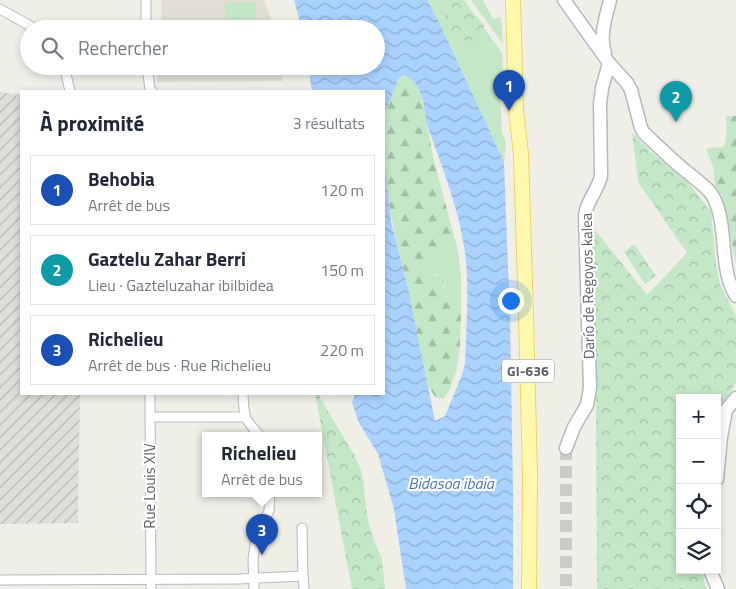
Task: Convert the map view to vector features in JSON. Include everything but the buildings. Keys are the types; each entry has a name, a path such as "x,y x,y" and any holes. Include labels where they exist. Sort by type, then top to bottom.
{"main road":[{"name":"GI-636","path":"512,0 516,110 521,154"},
{"name":"GI-636","path":"519,0 522,110 521,154 530,466 529,589"}],"street":[{"path":"146,0 146,20"},
{"path":"564,0 609,63 628,83 639,122 644,132 674,162 710,192 718,210 722,227 727,275 736,296"},
{"path":"609,63 603,43 603,30 610,0"},
{"path":"0,9 20,20"},
{"name":"Darío de Regoyos kalea","path":"566,448 574,427 587,405 590,388 585,215 587,204 601,176 600,104 609,63"},
{"path":"66,75 70,90"},
{"path":"148,75 150,90"},
{"name":"Rue Louis XIV","path":"150,395 151,589"},
{"path":"243,395 244,417 256,432"},
{"path":"721,439 726,410 736,398"},
{"path":"150,417 244,417"},
{"path":"254,589 255,545 261,526 269,511 270,497"},
{"path":"302,528 304,589"},
{"path":"712,574 718,589"},
{"path":"0,580 253,579 303,576"}],"shaded area":[{"path":"161,0 264,0 272,20 162,20"},
{"path":"157,75 282,75 283,81 157,82"},
{"path":"0,92 20,95 20,395 80,395 78,523 0,524"}],"green space":[{"path":"427,0 464,0 502,53 504,82 500,89 502,132 506,142 504,162 439,22"},
{"path":"471,0 483,0 493,19 501,17 503,44"},
{"path":"455,1 462,2 484,25 484,31 478,40 471,41 459,38 454,35 448,26 445,13"},
{"path":"225,2 256,2 256,20 225,20"},
{"path":"403,75 411,78 421,93 434,161 458,251 441,252 425,259 422,265 426,274 444,277 443,291 461,313 460,349 456,371 449,391 443,399 435,397 428,386 390,209 385,178 385,115 391,94"},
{"path":"726,116 736,116 736,265 730,233 723,212 722,195 716,193 713,166 706,150 708,148 724,147 727,131"},
{"path":"632,132 649,150 688,182 711,212 720,285 736,315 736,382 721,409 721,394 676,394 676,574 703,574 706,589 597,589 596,396 592,226 647,295 687,253 638,182"},
{"path":"634,244 656,276 645,284 624,252"},
{"path":"458,251 461,276 461,313 443,291 445,282 437,274 426,274 422,265 424,259 441,252"},
{"path":"315,395 319,395 355,456 362,473 368,520 382,559 385,589 352,589"}],"water":[{"name":"Bidasoa ibaia","path":"294,0 427,0 504,162 510,317 513,589 406,589 394,509 378,454 358,421 352,402 355,395 385,395 385,168 391,221 408,288 435,421 445,416 465,364 467,288 464,245 451,193 427,123 422,98 412,80 403,75 398,80 385,112 385,90 312,90 309,75 385,75 385,20 300,20"}],"tunnel":[{"path":"566,448 566,589"}],"place":[{"name":"Behobia","path":"509,111"},
{"name":"Gaztelu Zahar Berri","path":"676,122"},
{"name":"Richelieu","path":"262,555"}]}
